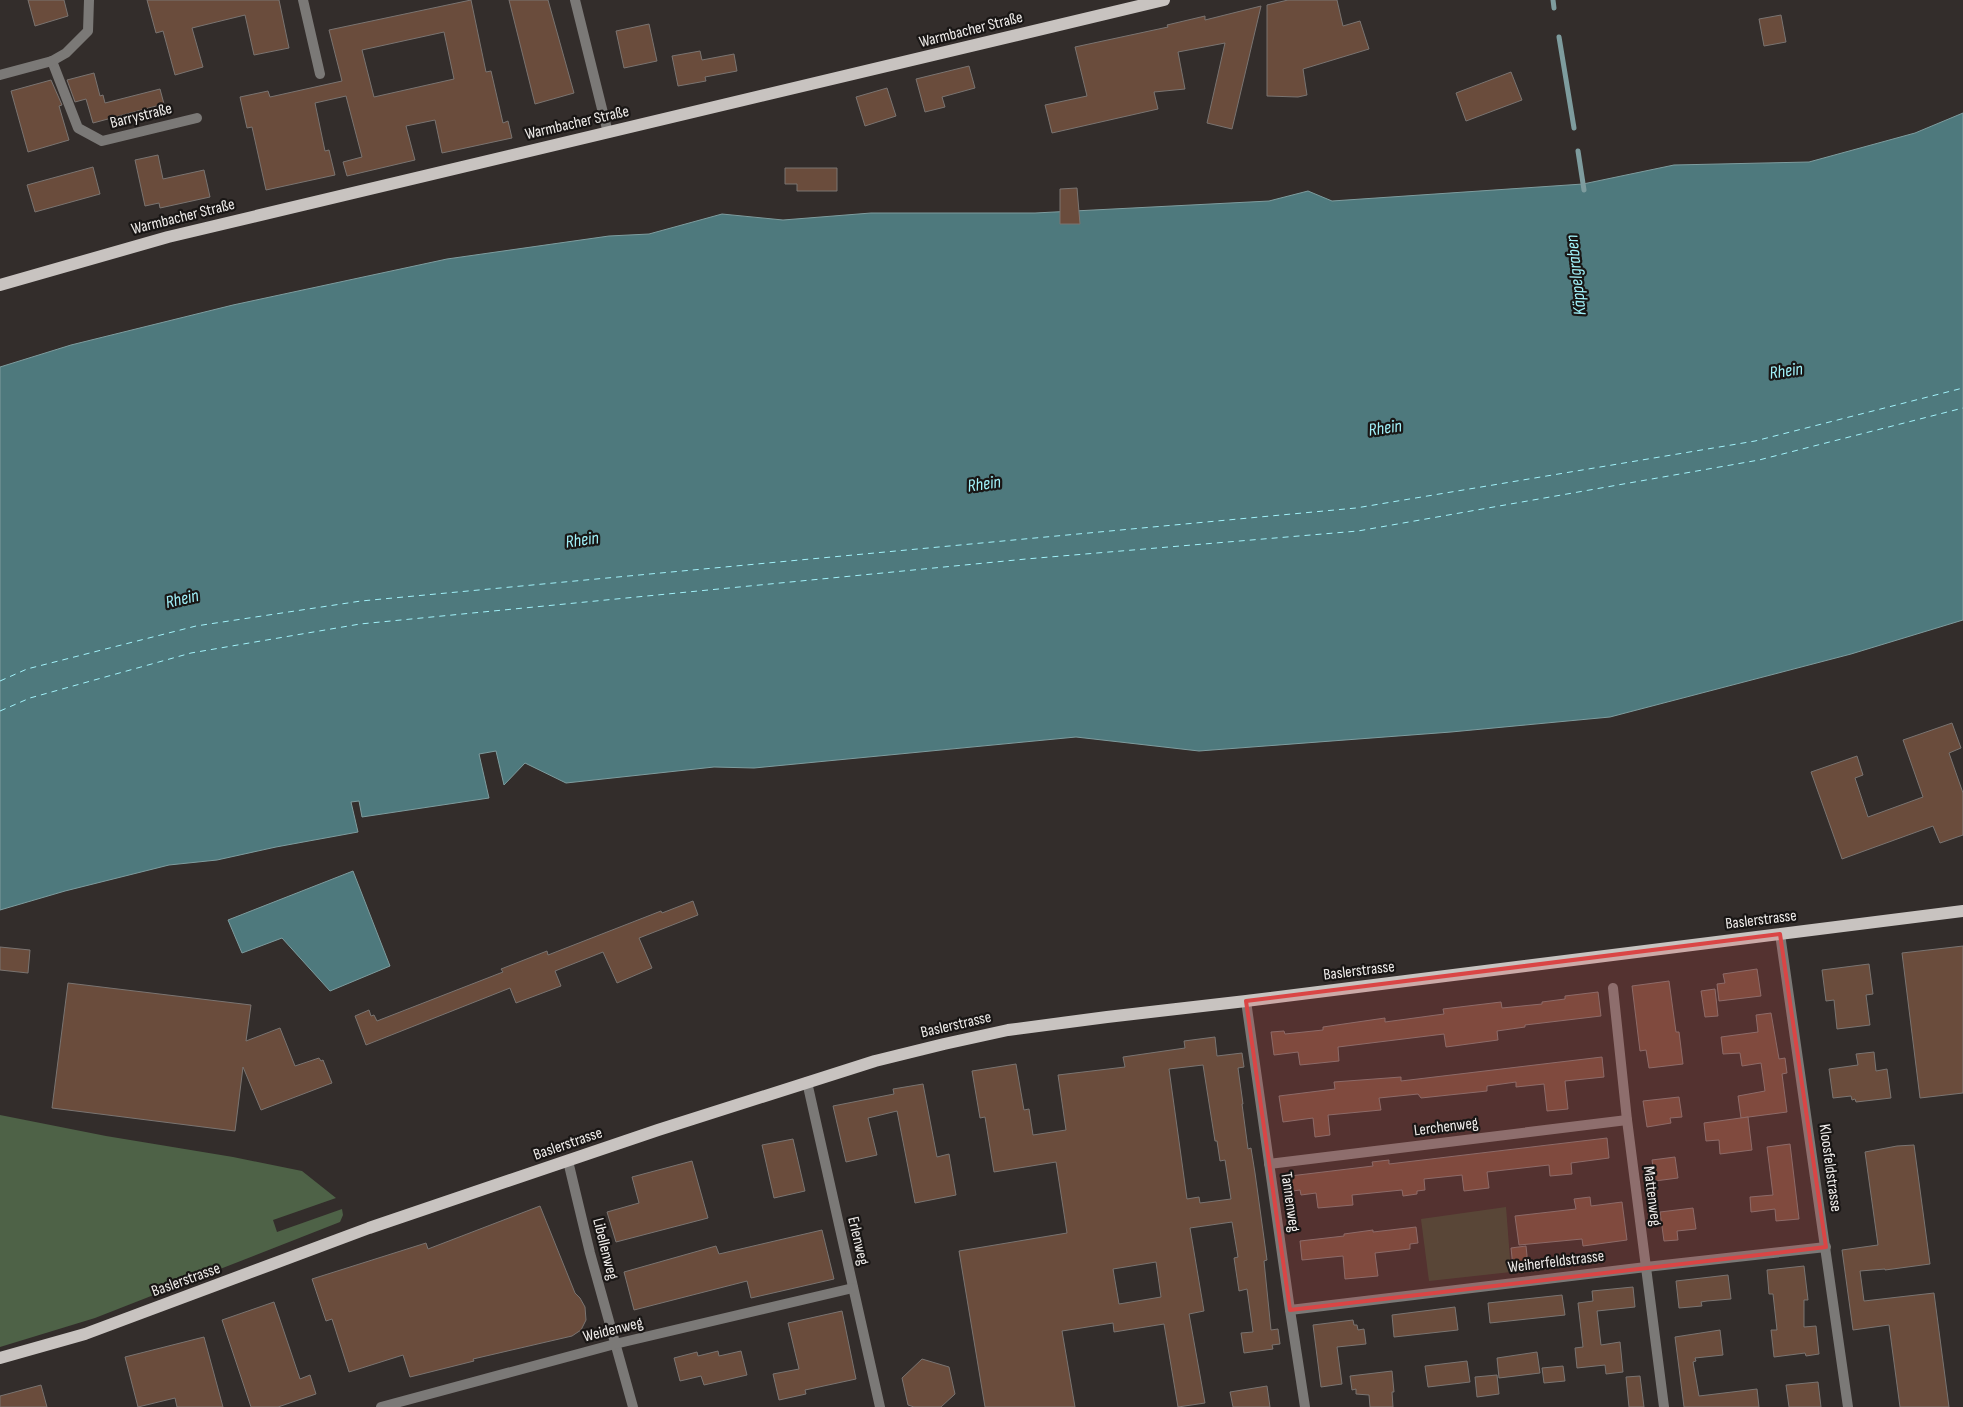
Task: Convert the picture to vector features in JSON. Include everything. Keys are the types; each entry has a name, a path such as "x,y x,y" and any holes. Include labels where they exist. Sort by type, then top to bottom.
{"main road":[{"name":"Warmbacher Straße","path":"0,285 168,236 435,172 608,134 1164,0"},
{"name":"Baslerstrasse","path":"0,1358 85,1334 369,1228 568,1161 807,1082 884,1059 944,1044 1008,1030 1963,911"}],"street":[{"path":"0,75 52,61 66,53 88,31 89,0"},
{"path":"303,0 320,74"},
{"path":"575,0 608,134"},
{"name":"Barrystraße","path":"52,61 78,128 102,141 197,118"},
{"name":"Kloosfeldstrasse","path":"1780,934 1848,1407"},
{"name":"Mattenweg","path":"1613,988 1627,1120 1664,1407"},
{"name":"Tannenweg","path":"1246,1001 1290,1310 1306,1407"},
{"name":"Erlenweg","path":"807,1082 880,1407"},
{"name":"Lerchenweg","path":"1269,1164 1627,1120"},
{"name":"Libellenweg","path":"568,1161 590,1253 633,1407"},
{"name":"Weiherfeldstrasse","path":"1290,1310 1826,1247"},
{"name":"Weidenweg","path":"382,1407 615,1344 853,1288"}],"highlighted area":[{"path":"1780,934 1826,1247 1290,1310 1246,1001"}],"green space":[{"path":"0,1115 302,1171 336,1198 273,1220 277,1232 342,1209 343,1215 340,1222 95,1318 0,1347"},
{"path":"1506,1207 1511,1272 1429,1281 1421,1219"}],"water":[{"name":"Rhein","path":"1963,113 1963,620 1851,654 1610,717 1451,732 1199,751 1076,737 754,768 714,767 566,783 525,763 504,785 496,751 479,754 489,798 362,817 359,801 351,802 358,832 217,860 169,865 65,891 0,910 0,367 71,345 233,305 447,259 609,236 649,234 722,214 783,220 871,213 1035,213 1269,201 1308,191 1332,201 1583,184 1674,165 1809,162 1915,133"},
{"path":"353,871 390,966 330,991 282,938 242,953 228,920"}],"building":[{"path":"28,0 64,0 68,16 35,26"},
{"path":"147,0 279,0 289,48 254,55 245,15 192,28 203,67 175,75 163,31 156,33"},
{"path":"471,0 486,72 491,71 503,123 508,121 512,138 442,153 435,120 406,126 415,160 347,176 343,162 362,157 346,96 315,103 325,151 329,150 335,175 266,190 252,127 247,128 240,97 268,91 270,97 342,81 329,30","holes":["444,32 454,79 374,97 362,50"]},
{"path":"509,0 548,0 574,93 535,104"},
{"path":"1288,0 1337,0 1343,26 1360,21 1369,49 1303,69 1307,95 1298,97 1267,96 1267,5"},
{"path":"1261,6 1232,129 1207,123 1225,43 1178,52 1185,89 1154,92 1158,109 1052,133 1045,105 1087,96 1075,47 1168,27 1167,25 1205,16 1205,20"},
{"path":"1781,15 1786,42 1764,46 1759,19"},
{"path":"649,24 657,61 624,68 616,31"},
{"path":"700,51 702,60 734,54 737,71 705,77 706,81 678,86 672,56"},
{"path":"969,66 975,88 942,97 945,107 925,112 916,79"},
{"path":"1511,72 1522,100 1466,121 1456,93"},
{"path":"94,73 100,96 103,95 105,103 160,89 164,104 93,123 86,99 75,102 67,80"},
{"path":"51,80 62,105 59,106 69,140 28,152 11,91"},
{"path":"887,88 896,116 865,126 856,97"},
{"path":"158,155 163,179 204,170 210,197 160,208 159,203 145,206 135,160"},
{"path":"93,167 100,194 35,212 27,185"},
{"path":"785,168 837,168 837,191 797,191 797,184 785,184"},
{"path":"1077,188 1080,224 1060,224 1060,189"},
{"path":"1952,723 1961,748 1949,753 1963,793 1963,835 1940,843 1933,826 1842,859 1811,772 1857,756 1863,775 1855,778 1868,817 1923,797 1903,740"},
{"path":"693,901 698,915 639,938 652,968 617,983 603,952 555,971 561,986 516,1003 510,988 366,1045 355,1016 369,1010 371,1016 374,1015 377,1021 503,972 501,969 547,951 548,955 661,911 662,913"},
{"path":"1963,946 1963,1093 1920,1098 1902,953"},
{"path":"0,947 30,950 28,973 0,970"},
{"path":"1869,964 1873,994 1866,995 1870,1025 1837,1029 1834,1000 1826,1001 1822,970"},
{"path":"1757,969 1761,996 1719,1001 1717,984 1725,983 1723,974"},
{"path":"1669,981 1676,1032 1679,1032 1683,1064 1649,1068 1646,1050 1640,1051 1632,986"},
{"path":"68,983 251,1005 246,1041 280,1028 295,1066 319,1058 321,1061 323,1060 332,1083 261,1110 243,1067 235,1131 52,1108"},
{"path":"1715,989 1718,1016 1705,1017 1701,991"},
{"path":"1598,992 1601,1016 1525,1025 1525,1027 1497,1031 1498,1040 1446,1047 1444,1034 1338,1047 1339,1061 1300,1065 1298,1052 1274,1055 1271,1032 1284,1031 1285,1034 1323,1030 1323,1027 1385,1018 1385,1022 1444,1014 1443,1009 1501,1002 1502,1008 1542,1004 1542,1002 1565,999 1565,996"},
{"path":"1771,1013 1779,1059 1785,1058 1787,1073 1782,1074 1787,1112 1741,1118 1738,1096 1765,1091 1761,1063 1742,1066 1740,1053 1723,1054 1721,1037 1758,1032 1756,1015"},
{"path":"1215,1037 1217,1056 1242,1053 1244,1067 1238,1068 1248,1149 1251,1148 1267,1260 1264,1261 1271,1330 1278,1329 1280,1344 1272,1345 1273,1349 1244,1353 1241,1333 1253,1332 1247,1289 1239,1291 1234,1258 1238,1257 1232,1222 1190,1228 1204,1311 1189,1314 1205,1403 1178,1407 1164,1324 1114,1332 1113,1323 1062,1331 1075,1407 985,1407 959,1251 1067,1233 1056,1162 994,1172 985,1117 980,1118 972,1071 1016,1064 1024,1110 1029,1109 1033,1135 1066,1130 1058,1075 1125,1067 1123,1057 1185,1048 1184,1041","holes":["1203,1065 1215,1141 1217,1141 1220,1161 1225,1160 1231,1199 1200,1203 1199,1197 1187,1199 1169,1069","1156,1262 1161,1297 1119,1304 1113,1269"]},
{"path":"1874,1052 1876,1071 1887,1069 1891,1098 1856,1102 1855,1099 1852,1100 1851,1096 1833,1098 1829,1069 1858,1065 1856,1054"},
{"path":"1602,1057 1604,1077 1565,1081 1568,1109 1547,1111 1544,1084 1516,1087 1516,1082 1487,1086 1487,1091 1421,1098 1418,1094 1379,1098 1381,1110 1328,1115 1330,1135 1315,1137 1313,1118 1283,1122 1279,1096 1335,1089 1334,1082 1401,1077 1401,1081"},
{"path":"923,1084 937,1157 949,1154 956,1195 915,1203 897,1111 868,1118 877,1155 846,1162 833,1106 894,1094 893,1089"},
{"path":"1679,1097 1682,1117 1670,1118 1671,1123 1647,1127 1643,1101"},
{"path":"1748,1117 1752,1150 1720,1154 1719,1140 1706,1141 1704,1123"},
{"path":"1607,1138 1609,1158 1571,1163 1572,1174 1550,1176 1549,1165 1487,1172 1489,1188 1464,1191 1462,1175 1424,1179 1425,1190 1417,1191 1417,1194 1403,1196 1402,1190 1352,1195 1353,1205 1318,1208 1316,1193 1301,1195 1300,1190 1292,1191 1290,1176 1373,1166 1372,1162 1389,1160 1389,1164"},
{"path":"793,1139 805,1191 774,1198 762,1145"},
{"path":"1790,1144 1799,1219 1776,1221 1775,1209 1751,1212 1750,1197 1773,1195 1767,1147"},
{"path":"1914,1145 1930,1264 1860,1271 1864,1301 1934,1293 1949,1407 1900,1407 1889,1325 1853,1330 1842,1250 1878,1245 1865,1152"},
{"path":"1675,1157 1678,1178 1655,1181 1652,1160"},
{"path":"692,1161 708,1218 616,1242 607,1212 639,1203 632,1177"},
{"path":"1590,1197 1591,1206 1622,1202 1627,1240 1583,1246 1582,1239 1519,1245 1515,1216 1576,1209 1574,1199"},
{"path":"540,1206 575,1293 585,1307 586,1320 581,1330 572,1336 473,1359 474,1361 410,1377 403,1355 349,1372 332,1319 326,1321 312,1279 426,1243 428,1249"},
{"path":"1693,1208 1696,1229 1677,1231 1678,1240 1664,1241 1660,1212"},
{"path":"1416,1227 1418,1243 1410,1244 1410,1249 1375,1253 1378,1276 1345,1279 1343,1256 1302,1260 1300,1241 1344,1236 1344,1234 1373,1230 1373,1232"},
{"path":"822,1230 834,1279 751,1298 747,1281 634,1310 624,1272 716,1246 719,1254"},
{"path":"1526,1246 1528,1265 1513,1267 1511,1248"},
{"path":"1804,1266 1808,1300 1804,1300 1804,1327 1816,1326 1819,1354 1806,1356 1805,1353 1774,1357 1771,1330 1777,1330 1773,1294 1769,1294 1767,1270"},
{"path":"1728,1275 1731,1299 1701,1302 1702,1306 1679,1308 1676,1281"},
{"path":"1633,1287 1635,1307 1597,1311 1601,1345 1620,1342 1623,1372 1606,1374 1605,1365 1577,1368 1575,1348 1583,1347 1578,1303 1593,1301 1592,1291"},
{"path":"1562,1295 1565,1315 1490,1323 1488,1303"},
{"path":"274,1302 300,1379 310,1375 316,1394 278,1407 251,1407 222,1320"},
{"path":"1455,1307 1458,1330 1394,1337 1392,1315"},
{"path":"842,1311 856,1379 805,1390 806,1394 779,1400 773,1374 799,1369 788,1323"},
{"path":"1353,1320 1358,1330 1364,1329 1366,1344 1337,1347 1342,1384 1321,1387 1313,1325"},
{"path":"1720,1330 1723,1355 1695,1358 1696,1361 1693,1362 1699,1396 1757,1389 1759,1407 1684,1407 1675,1337"},
{"path":"204,1337 223,1407 177,1407 175,1398 138,1407 125,1357"},
{"path":"718,1351 719,1356 741,1351 747,1375 704,1385 701,1376 680,1381 674,1358 697,1352 698,1356"},
{"path":"1537,1352 1540,1373 1499,1378 1497,1358"},
{"path":"922,1359 949,1367 955,1394 941,1407 914,1407 908,1405 902,1378"},
{"path":"1467,1361 1470,1382 1428,1387 1425,1366"},
{"path":"1563,1366 1565,1381 1544,1383 1542,1368"},
{"path":"1392,1371 1393,1407 1370,1407 1369,1395 1356,1394 1356,1389 1352,1390 1350,1376"},
{"path":"1497,1375 1499,1394 1477,1397 1475,1377"},
{"path":"1640,1376 1644,1407 1629,1407 1626,1377"},
{"path":"1818,1382 1821,1407 1789,1407 1786,1385"},
{"path":"41,1385 47,1407 0,1407 0,1396"},
{"path":"1267,1386 1270,1407 1233,1407 1230,1392"}],"waterway":[{"name":"Käppelgraben","path":"1553,0 1554,8"},
{"name":"Käppelgraben","path":"1559,37 1574,128"},
{"name":"Käppelgraben","path":"1578,151 1584,190"}],"ferry route":[{"path":"0,681 27,669 196,626 361,601 1356,508 1755,441 1963,388"},
{"path":"0,711 30,698 191,653 360,624 1026,559 1358,531 1759,460 1963,408"}]}
